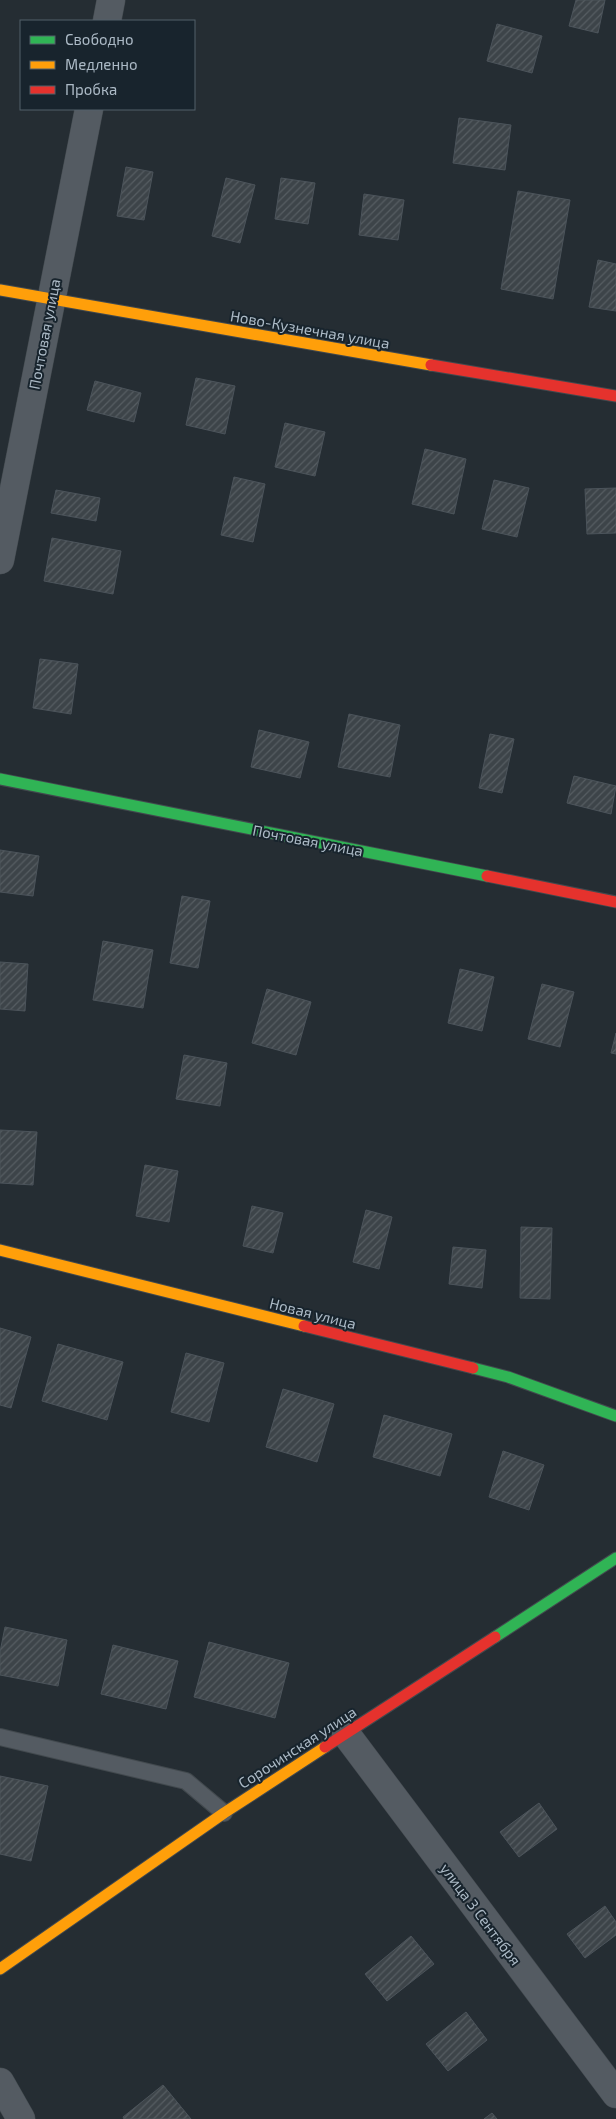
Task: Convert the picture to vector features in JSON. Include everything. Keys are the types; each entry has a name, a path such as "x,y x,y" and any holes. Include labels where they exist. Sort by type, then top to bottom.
{"street":[{"path":"107,20 111,0"},
{"name":"Почтовая улица","path":"0,560 89,110"},
{"name":"Ново-Кузнечная улица","path":"0,290 616,396"},
{"name":"Почтовая улица","path":"0,779 616,902"},
{"name":"Новая улица","path":"0,1250 508,1378 616,1416"},
{"name":"Сорочинская улица","path":"0,1969 224,1813 616,1558"},
{"name":"улица 3 Сентября","path":"346,1734 616,2094"},
{"path":"0,2082 21,2119"}],"lane":[{"path":"0,1737 186,1781 224,1813"}],"building":[{"path":"576,0 605,0 598,33 569,26"},
{"path":"497,24 542,36 532,73 487,61"},
{"path":"459,118 511,125 505,170 453,163"},
{"path":"126,167 153,172 144,220 117,216"},
{"path":"226,178 255,185 240,243 212,236"},
{"path":"281,178 315,183 308,224 275,219"},
{"path":"518,191 570,200 553,299 501,289"},
{"path":"364,194 404,200 398,240 359,235"},
{"path":"598,260 616,264 616,311 589,307"},
{"path":"196,378 235,386 225,434 186,425"},
{"path":"95,381 141,393 134,422 87,410"},
{"path":"285,423 325,432 315,476 275,467"},
{"path":"425,449 466,459 454,514 412,504"},
{"path":"234,477 265,484 253,542 221,535"},
{"path":"494,480 529,488 517,537 482,529"},
{"path":"616,488 616,533 587,534 585,489"},
{"path":"56,490 100,498 96,521 51,513"},
{"path":"52,538 121,551 113,594 44,581"},
{"path":"40,659 78,664 71,714 33,708"},
{"path":"349,714 400,725 390,777 338,767"},
{"path":"259,730 309,742 300,778 251,767"},
{"path":"490,734 514,739 502,793 479,788"},
{"path":"574,776 616,786 611,814 567,803"},
{"path":"0,850 39,856 33,896 0,892"},
{"path":"182,896 210,901 198,968 170,963"},
{"path":"103,941 153,950 143,1008 93,1000"},
{"path":"0,962 28,964 25,1011 0,1009"},
{"path":"460,969 494,977 482,1031 448,1023"},
{"path":"542,984 574,992 560,1047 528,1039"},
{"path":"267,989 311,1002 296,1055 252,1043"},
{"path":"616,1033 616,1054 611,1053"},
{"path":"184,1055 227,1063 220,1106 176,1099"},
{"path":"0,1130 37,1132 33,1185 0,1183"},
{"path":"145,1165 178,1171 169,1222 136,1216"},
{"path":"252,1206 283,1213 273,1253 243,1246"},
{"path":"366,1210 392,1217 379,1269 353,1262"},
{"path":"521,1227 552,1228 550,1299 520,1298"},
{"path":"453,1247 486,1250 482,1288 449,1284"},
{"path":"0,1328 31,1337 11,1408 0,1405"},
{"path":"58,1344 123,1362 107,1420 42,1401"},
{"path":"186,1353 224,1363 209,1422 171,1412"},
{"path":"283,1389 334,1404 317,1462 266,1447"},
{"path":"384,1415 452,1434 440,1476 373,1457"},
{"path":"503,1451 544,1465 529,1510 489,1497"},
{"path":"5,1627 67,1640 58,1686 0,1675 0,1652"},
{"path":"209,1642 289,1663 275,1718 194,1697"},
{"path":"113,1645 178,1661 166,1709 101,1694"},
{"path":"0,1776 48,1786 31,1861 0,1854"},
{"path":"539,1803 557,1829 519,1857 500,1832"},
{"path":"605,1906 616,1922 616,1935 585,1958 567,1934"},
{"path":"411,1936 434,1964 387,2001 365,1974"},
{"path":"466,2012 487,2040 448,2071 426,2044"},
{"path":"163,2085 191,2119 124,2119 123,2117"},
{"path":"492,2113 497,2119 484,2119"}],"traffic: fast":[{"path":"0,779 487,876"},
{"path":"473,1368 508,1377 616,1416"},
{"path":"495,1637 616,1558"}],"traffic: slow":[{"path":"0,290 431,365"},
{"path":"0,1250 304,1326"},
{"path":"0,1969 224,1813 325,1747"}],"traffic: jam":[{"path":"431,365 616,396"},
{"path":"487,876 616,902"},
{"path":"304,1326 473,1368"},
{"path":"325,1747 495,1637"}]}
